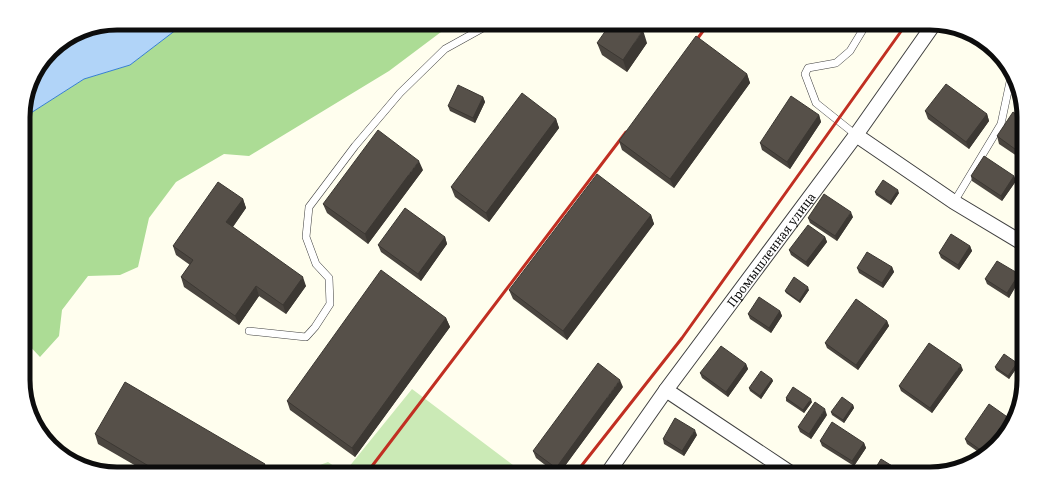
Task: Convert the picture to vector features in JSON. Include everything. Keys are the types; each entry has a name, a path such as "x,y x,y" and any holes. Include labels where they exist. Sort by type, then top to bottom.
{"street":[{"name":"Промышленная улица","path":"612,467 666,390 856,135 930,30"},
{"path":"856,135 954,202 1017,240"},
{"path":"666,390 782,467"}],"lane":[{"path":"249,331 306,336 315,327 330,304 329,278 316,264 306,237 309,207 355,146 400,93 445,50 480,30"},
{"path":"856,135 816,103 805,74 808,68 836,63 850,51 863,30"},
{"path":"954,202 1001,124 1010,84"},
{"path":"1009,88 1012,91"}],"green space":[{"path":"176,30 444,30 389,71 249,156 224,154 176,182 149,218 138,267 120,275 88,276 62,310 59,336 40,357 30,346 30,114 84,79 130,65"},
{"path":"412,389 516,467 349,467"},
{"path":"328,462 335,467 315,467"}],"water":[{"path":"112,30 176,30 130,65 84,79 30,114 33,95 39,79 48,64 60,52 79,39 100,32"}],"building":[{"path":"606,30 643,30 623,60 597,43"},
{"path":"696,36 747,74 670,179 619,141"},
{"path":"946,84 987,114 966,142 925,111"},
{"path":"458,85 483,97 473,118 448,106"},
{"path":"522,93 556,119 486,213 451,187"},
{"path":"791,96 819,115 787,162 760,143"},
{"path":"1013,112 1017,115 1017,151 997,136"},
{"path":"378,130 419,161 365,234 323,204"},
{"path":"984,156 1014,176 1001,196 971,176"},
{"path":"597,174 651,215 563,331 509,290"},
{"path":"883,180 898,190 890,202 875,192"},
{"path":"218,182 243,199 226,222 303,277 283,305 256,286 235,316 181,277 193,260 173,246"},
{"path":"824,194 851,212 835,236 808,218"},
{"path":"405,208 445,237 418,274 378,245"},
{"path":"808,225 825,237 806,262 789,250"},
{"path":"951,234 970,246 958,265 939,253"},
{"path":"867,252 892,267 882,283 857,268"},
{"path":"997,261 1017,273 1017,277 1007,293 985,279"},
{"path":"381,270 446,318 352,448 287,401"},
{"path":"794,277 808,287 799,301 785,291"},
{"path":"759,297 780,311 769,328 748,314"},
{"path":"856,299 887,321 856,365 825,343"},
{"path":"929,343 961,365 930,408 899,386"},
{"path":"721,346 746,364 726,392 700,373"},
{"path":"1004,354 1017,363 1008,376 995,367"},
{"path":"598,363 620,380 557,467 533,451"},
{"path":"761,371 772,379 760,396 749,388"},
{"path":"125,382 265,464 263,467 150,467 95,434"},
{"path":"793,387 811,399 803,410 786,398"},
{"path":"842,397 853,405 843,420 831,412"},
{"path":"815,402 825,409 809,434 798,427"},
{"path":"989,404 1008,417 999,433 981,450 965,439"},
{"path":"675,418 695,430 682,451 663,439"},
{"path":"832,422 864,443 852,461 820,441"},
{"path":"881,459 894,467 876,467"}],"railway":[{"path":"692,46 704,30"},
{"path":"581,467 682,338 902,30"},
{"path":"371,467 626,132"}]}
